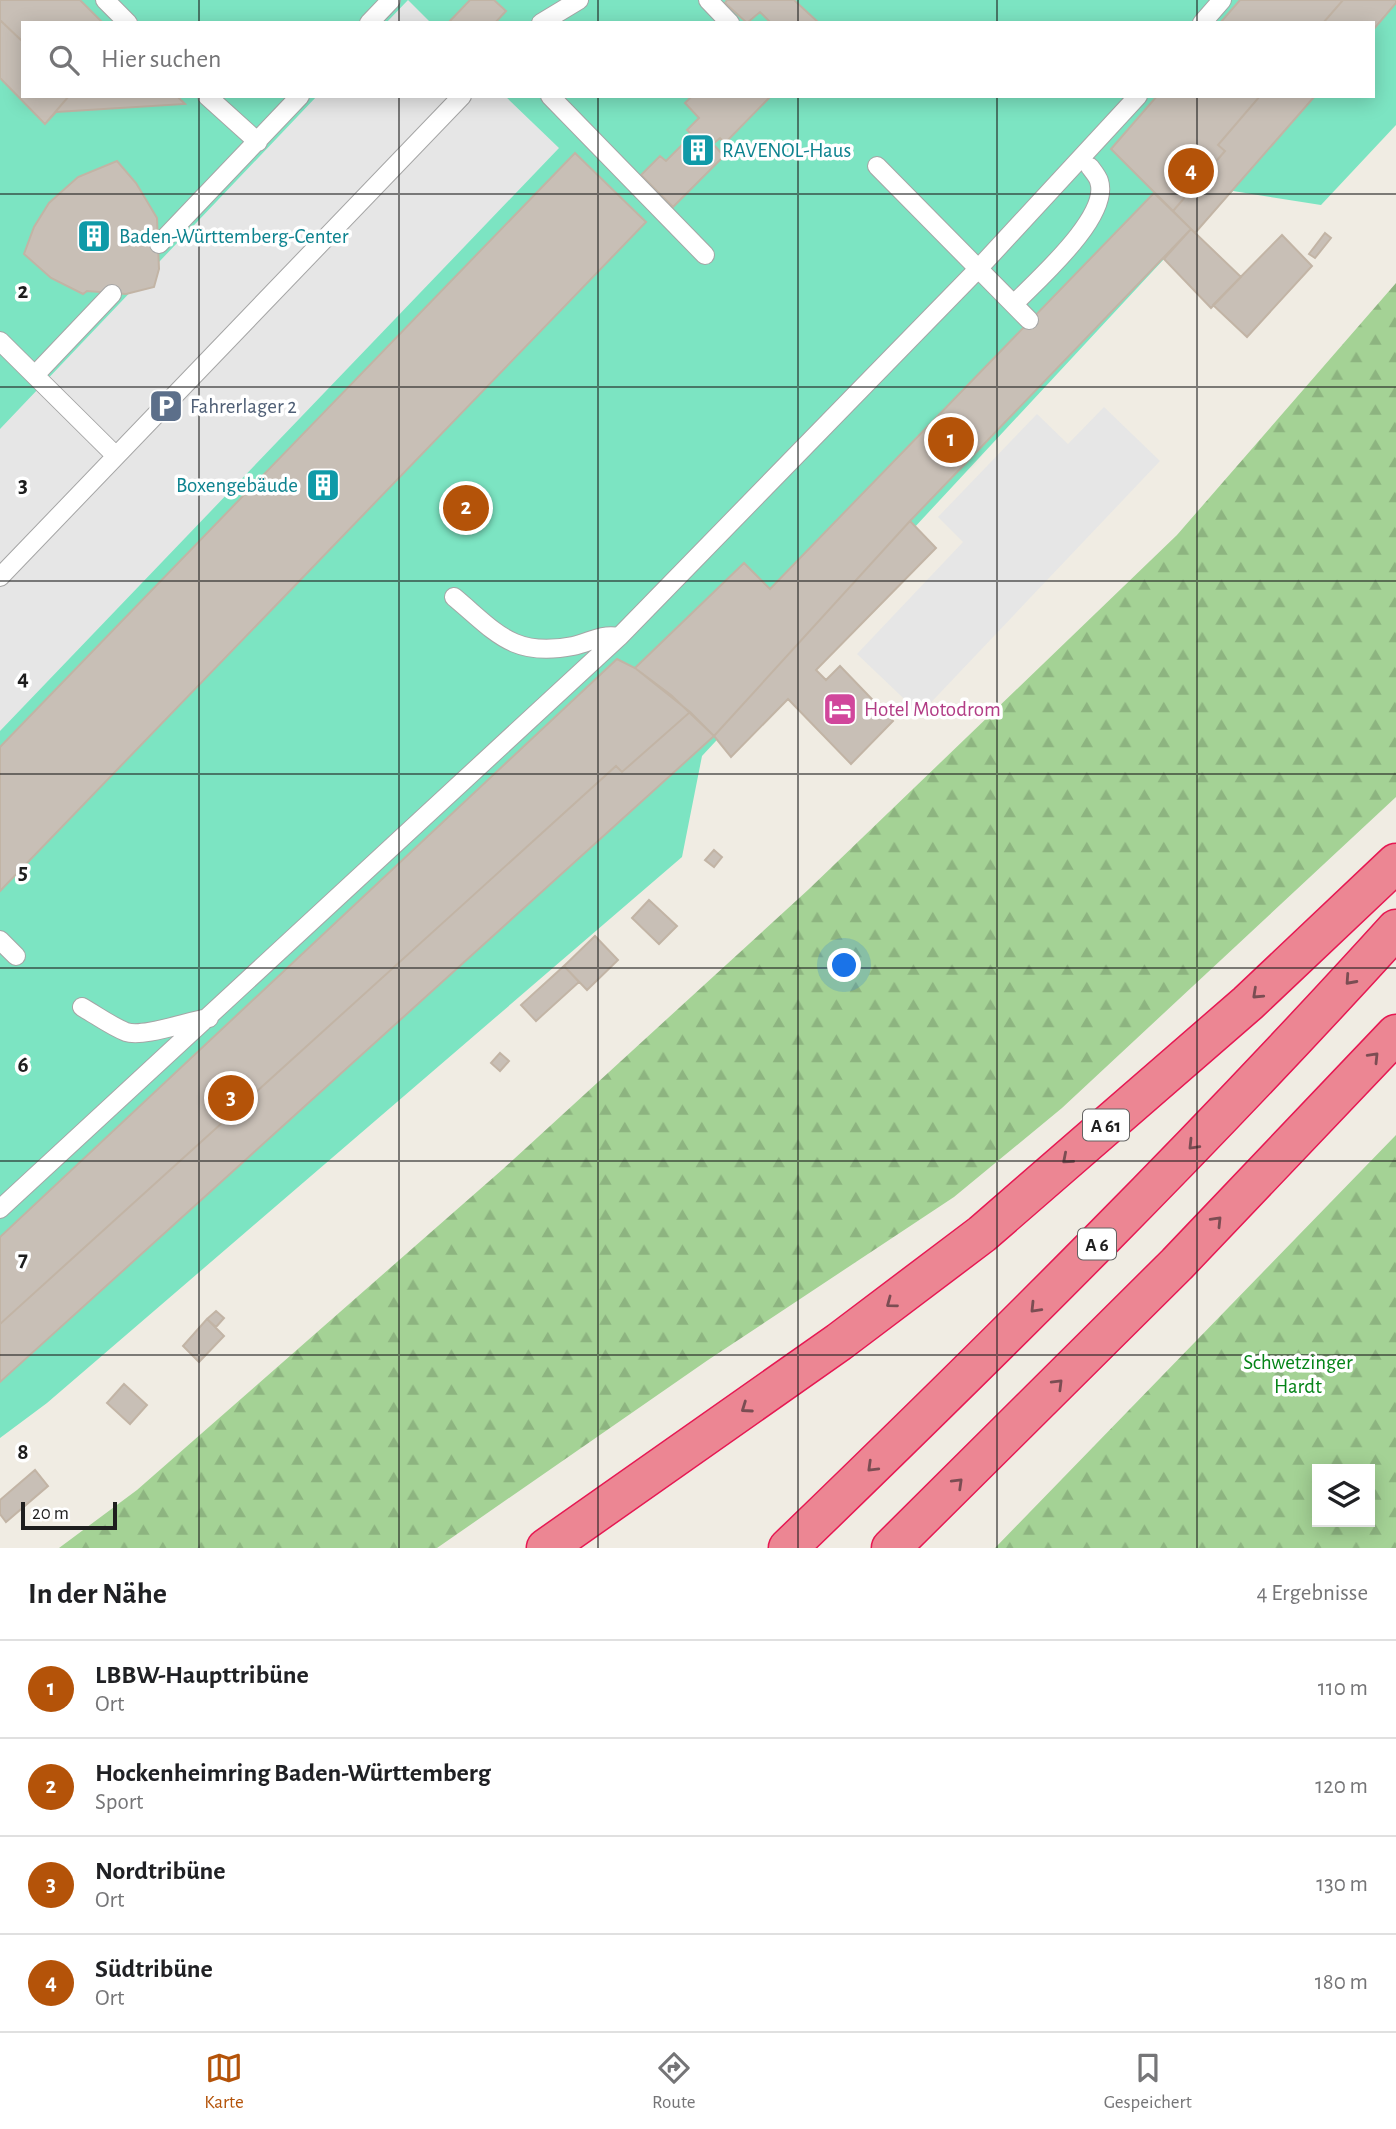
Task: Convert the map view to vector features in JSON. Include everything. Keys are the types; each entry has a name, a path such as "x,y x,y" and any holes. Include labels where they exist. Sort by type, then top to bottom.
{"highway":[{"name":"A 61","path":"546,1548 839,1342 982,1234 1248,1003 1396,863"},
{"name":"A 6","path":"788,1548 1017,1327 1307,1028 1396,929"},
{"path":"891,1548 1167,1274 1396,1034"}],"lane":[{"path":"105,0 126,21"},
{"path":"371,21 391,0"},
{"path":"548,11 579,0"},
{"path":"708,0 728,21"},
{"path":"1204,21 1222,0"},
{"path":"210,98 258,142"},
{"path":"159,244 298,98"},
{"path":"0,577 460,98"},
{"path":"552,98 705,255"},
{"path":"0,1209 620,637 979,268 1136,98"},
{"path":"877,166 1029,320"},
{"path":"1014,304 1086,225 1098,203 1100,181 1090,167"},
{"path":"35,374 112,294"},
{"path":"0,341 116,456"},
{"path":"454,597 508,642 529,649 558,649 585,643 603,635 620,637"},
{"path":"0,940 16,956"},
{"path":"82,1007 127,1032 145,1034 177,1023 209,1018"}],"green space":[{"path":"0,0 1396,0 1396,125 1321,205 1233,191 1164,259 702,756 682,857 47,1403 0,1438"},
{"path":"1396,283 1396,797 1062,1108 954,1197 708,1360 437,1548 59,1548 137,1490 503,1169 809,889 1177,535"},
{"name":"Schwetzinger Hardt","path":"1396,1135 1396,1548 995,1548"}],"shaded area":[{"path":"408,0 429,21 388,21"},
{"name":"Fahrerlager 2","path":"315,98 507,98 559,148 0,731 0,429"},
{"path":"1104,407 1160,461 920,714 857,654 963,542 938,517 1037,414 1068,444"}],"building":[{"path":"0,0 80,0 101,21 21,21 21,98 179,98 185,104 56,112 45,124 0,78"},
{"path":"470,0 494,0 506,11 497,21 450,21"},
{"path":"727,0 794,0 817,21 769,21 760,12 749,21 745,21 725,3"},
{"path":"1240,0 1396,0 1375,28 1375,21 1222,21"},
{"path":"1343,0 1396,0 1375,28 1375,21 1325,21"},
{"path":"0,20 21,40 21,98 67,98 45,124 0,78"},
{"name":"RAVENOL-Haus","path":"690,98 769,98 725,143 720,138 713,144 724,156 673,207 641,175 660,156 666,161 692,135 687,130 699,118 685,103"},
{"path":"1155,98 1313,98 1195,233 1111,149"},
{"path":"1258,98 1313,98 1195,233 1173,211 1225,151 1218,145"},
{"name":"Boxengebäude","path":"575,153 646,222 0,891 0,747"},
{"name":"Baden-Württemberg-Center","path":"117,161 136,183 157,218 159,269 154,287 126,294 87,291 83,294 51,278 24,254 34,227 49,203 78,177"},
{"path":"1154,193 1191,229 910,521 714,736 690,712 635,668 744,563 770,589"},
{"path":"1191,229 1241,277 1211,308 1164,259"},
{"path":"1325,233 1331,238 1315,258 1309,254"},
{"path":"1282,235 1312,266 1247,337 1213,305"},
{"path":"910,521 936,548 816,670 826,680 840,666 893,721 851,764 788,699 731,757 714,736"},
{"path":"617,659 635,668 671,695 714,736 0,1382 0,1237"},
{"path":"690,712 714,736 0,1382 0,1324 616,766 622,772"},
{"path":"714,850 722,857 714,867 705,860"},
{"path":"649,900 677,926 659,944 632,918"},
{"path":"595,936 618,960 587,990 564,966"},
{"path":"564,966 579,982 536,1021 521,1005"},
{"path":"500,1053 509,1061 500,1071 491,1063"},
{"path":"216,1311 224,1318 216,1327 207,1319"},
{"path":"207,1319 224,1336 199,1362 183,1346"},
{"path":"124,1384 147,1405 130,1424 107,1403"},
{"path":"35,1470 48,1486 6,1522 0,1514 0,1500"}],"place":[{"name":"RAVENOL-Haus","path":"698,150"},
{"name":"Südtribüne","path":"1191,171"},
{"name":"Baden-Württemberg-Center","path":"94,236"},
{"name":"Fahrerlager 2","path":"166,406"},
{"name":"LBBW-Haupttribüne","path":"951,440"},
{"name":"Boxengebäude","path":"323,485"},
{"name":"Hockenheimring Baden-Württemberg","path":"466,508"},
{"name":"Hotel Motodrom","path":"840,709"},
{"name":"Nordtribüne","path":"231,1098"}]}
